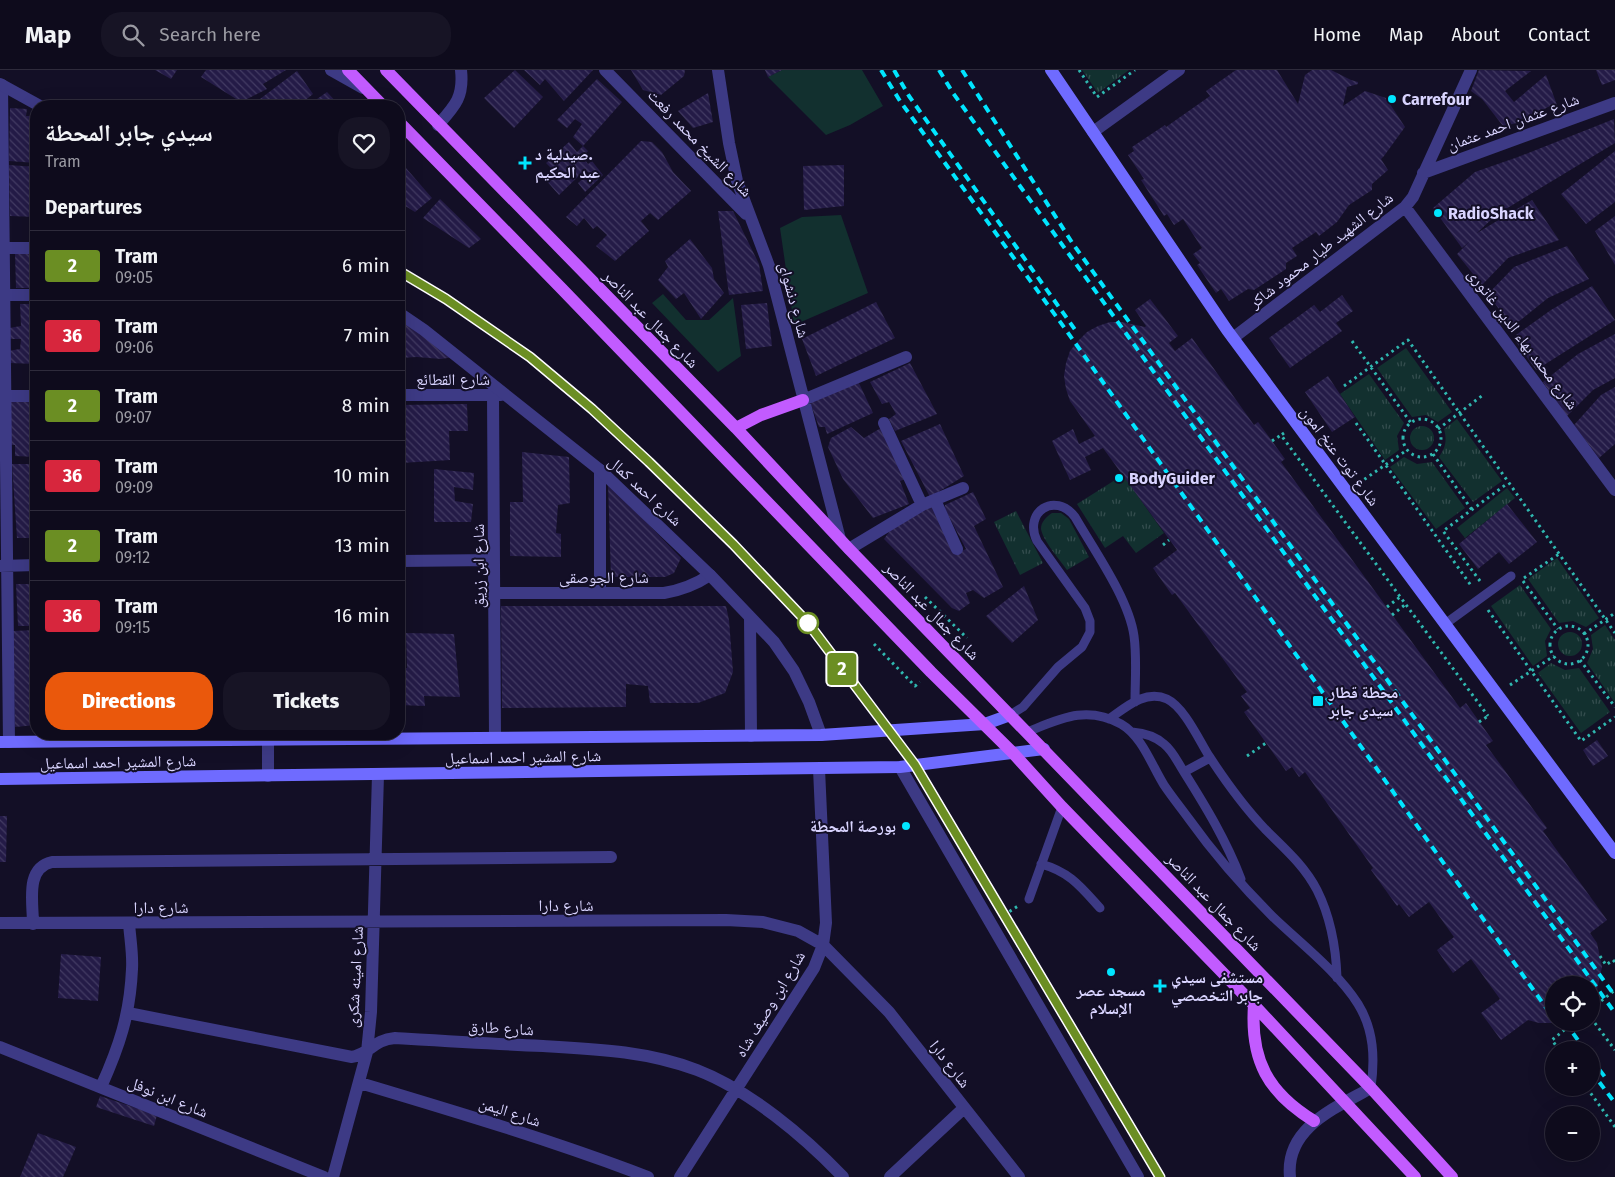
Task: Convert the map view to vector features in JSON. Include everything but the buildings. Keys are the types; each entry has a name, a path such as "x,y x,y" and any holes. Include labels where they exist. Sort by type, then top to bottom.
{"main road":[{"path":"348,70 378,100"},
{"name":"شارع جمال عبد الناصر","path":"386,70 736,428 849,549 1371,1088 1452,1177"},
{"name":"شارع توت عنخ امون","path":"1051,70 1233,338 1615,852"},
{"path":"405,128 931,672 1013,753 1062,807 1254,1005 1415,1177"},
{"path":"736,428 762,414 803,400"},
{"name":"شارع المشير احمد اسماعيل","path":"405,736 821,735 985,724 1010,715"},
{"name":"شارع المشير احمد اسماعيل","path":"4,742 92,740"},
{"name":"شارع المشير احمد اسماعيل","path":"0,779 900,767 1044,749"},
{"path":"1254,1005 1252,1025 1255,1045 1267,1076 1282,1098 1297,1111 1314,1121"}],"street":[{"path":"331,70 368,91"},
{"path":"438,125 459,98 462,82 461,70"},
{"name":"شارع الشيخ محمد رفعت","path":"605,70 750,218"},
{"name":"شارع دنشواى","path":"718,70 737,182 769,266 840,539"},
{"path":"1093,132 1179,70"},
{"name":"شارع الشهيد طيار محمود شاكر","path":"1233,338 1405,207 1413,197 1471,70"},
{"path":"4,742 4,295 1,84 30,100"},
{"name":"شارع عثمان احمد عثمان","path":"1423,172 1615,102"},
{"name":"شارع محمد بهاء الدين غاتورى","path":"1405,207 1615,490"},
{"path":"2,248 30,248"},
{"path":"4,295 30,295"},
{"name":"شارع احمد كمال","path":"405,317 424,330 600,470 710,575 774,642 794,671 809,702 821,735"},
{"path":"803,400 906,358"},
{"name":"شارع القطائع","path":"405,395 506,395"},
{"name":"شارع ابن زريق","path":"493,395 495,737"},
{"path":"3,396 30,396"},
{"path":"884,423 922,505"},
{"path":"600,470 600,593"},
{"path":"849,549 922,505 963,488"},
{"path":"935,500 957,549"},
{"path":"405,561 494,560"},
{"path":"3,566 30,566"},
{"name":"شارع الجوصقى","path":"494,593 664,593 681,591 710,575"},
{"path":"750,617 751,736"},
{"path":"268,740 268,776"},
{"path":"900,767 1138,1177"},
{"name":"شارع ابن وصيف شاه","path":"680,1177 814,968 823,945 826,923 819,769"},
{"name":"شارع امينه شكرى","path":"333,1177 367,1052 371,1012 378,775"},
{"path":"33,924 34,876 41,866 52,862 611,858"},
{"name":"شارع دارا","path":"0,923 726,920 763,922 798,931 823,945 889,1012 1019,1177"},
{"path":"101,1087 117,1051 128,1013 132,968 129,923"},
{"name":"شارع طارق","path":"128,1013 352,1057 360,1056 380,1042 395,1038 614,1050 657,1057 698,1070 736,1090 783,1122 826,1159 843,1177"},
{"name":"شارع ابن نوفل","path":"0,1047 324,1177"},
{"name":"شارع اليمن","path":"360,1083 487,1121 607,1161 648,1177"},
{"path":"1290,1177 1289,1167 1293,1150 1302,1134 1314,1121 1371,1088"},
{"path":"890,1177 964,1108"}],"lane":[{"path":"1010,715 1023,707 1058,667 1082,647 1090,632 1090,621 1086,608 1033,534 1034,518 1039,511 1054,505 1070,510 1075,517 1120,594 1129,614 1136,656 1134,702"},
{"path":"1445,624 1511,576"},
{"path":"1109,719 1134,702 1150,696 1158,696 1173,703 1179,709 1210,758 1244,806 1304,869 1316,889 1326,910 1333,932 1337,978"},
{"path":"1027,732 1074,714 1086,714 1109,719 1122,724 1132,732 1165,786 1244,886 1273,917 1349,990 1358,1005 1371,1037 1374,1062 1371,1088"},
{"path":"1132,732 1148,735 1163,743 1169,749 1218,827 1244,886"},
{"path":"1184,772 1210,758"},
{"path":"1029,899 1062,807"},
{"path":"1042,864 1064,872 1074,879 1100,908"}],"path":[{"path":"1079,70 1097,97 1135,70"},
{"path":"1344,386 1408,340 1615,633"},
{"path":"1352,341 1410,423"},
{"path":"1438,429 1483,395"},
{"path":"1426,420 1435,424 1438,429 1441,440 1440,446 1432,454 1419,457 1414,456 1407,450 1403,436 1410,423 1426,420"},
{"path":"1272,441 1297,425"},
{"path":"1281,435 1488,716"},
{"path":"1346,491 1407,450"},
{"path":"1432,454 1472,510"},
{"path":"1482,584 1443,531 1508,483"},
{"path":"1163,545 1170,540"},
{"path":"1522,580 1558,630"},
{"path":"1387,607 1400,597"},
{"path":"924,598 967,638"},
{"path":"1392,615 1406,604"},
{"path":"1584,634 1615,613"},
{"path":"1563,627 1575,627 1584,634 1588,645 1580,660 1569,664 1558,660 1554,656 1550,645 1551,639 1558,630 1563,627"},
{"path":"874,644 915,686"},
{"path":"1497,694 1554,656"},
{"path":"1580,660 1615,707"},
{"path":"1247,756 1266,743"},
{"path":"990,923 1029,899"},
{"path":"1600,956 1606,965 1613,960 1615,962"},
{"path":"1600,1002 1615,990"},
{"path":"1600,1030 1615,1050"},
{"path":"1553,1041 1563,1031"},
{"path":"1593,1096 1615,1127"}],"green space":[{"path":"782,70 862,70 883,106 850,125 826,135 768,77"},
{"path":"1082,70 1129,70 1098,93"},
{"path":"841,215 868,293 794,325 780,228 802,217"},
{"path":"663,294 686,320 709,320 733,298 741,356 718,372 652,303"},
{"path":"1406,348 1452,412 1438,422 1426,415 1412,417 1377,368"},
{"path":"1369,374 1404,423 1397,436 1399,450 1385,460 1340,394"},
{"path":"1457,419 1502,481 1473,502 1439,457 1445,443 1444,429"},
{"path":"1422,426 1427,427 1433,433 1433,443 1427,449 1422,450 1417,449 1411,443 1410,438 1411,433 1417,427"},
{"path":"1404,457 1417,464 1432,462 1465,508 1436,529 1390,467"},
{"path":"1123,475 1164,533 1136,553 1123,536 1105,548 1077,504"},
{"path":"1507,488 1515,498 1465,538 1457,528"},
{"path":"1016,511 1043,563 1020,575 994,522"},
{"path":"1052,513 1061,513 1069,519 1089,557 1067,570 1042,534 1042,524"},
{"path":"1557,558 1599,618 1586,627 1573,621 1559,623 1528,579"},
{"path":"1520,585 1551,629 1545,641 1547,656 1533,666 1491,606"},
{"path":"1605,625 1615,640 1615,703 1587,663 1593,649 1591,635"},
{"path":"1570,632 1575,633 1581,639 1581,649 1575,655 1570,656 1565,655 1559,649 1558,644 1559,639 1565,633"},
{"path":"1551,663 1565,670 1579,668 1610,712 1581,733 1538,673"}],"railway":[{"path":"881,70 900,101 1066,330 1545,1006"},
{"path":"894,70 909,96 1076,331"},
{"path":"939,70 953,93 1615,1013"},
{"path":"962,70 1073,244 1615,996"},
{"path":"1571,1031 1579,1041"},
{"path":"1600,1071 1605,1077"},
{"path":"1600,1083 1615,1103"}],"tram line":[{"name":"2","path":"405,275 446,299 530,357 592,409 733,544 808,623 915,765 1009,920 1160,1177"}],"place":[{"name":"Carrefour","path":"1392,99"},
{"name":"صيدلية د. عبد الحكيم","path":"525,163"},
{"name":"RadioShack","path":"1438,213"},
{"name":"BodyGuider","path":"1119,478"},
{"name":"محطة قطار سيدى جابر","path":"1318,701"},
{"name":"بورصة المحطة","path":"906,826"},
{"name":"مسجد عصر الإسلام","path":"1111,972"},
{"name":"مستشفى سيدي جابر التخصصي","path":"1160,986"}]}
